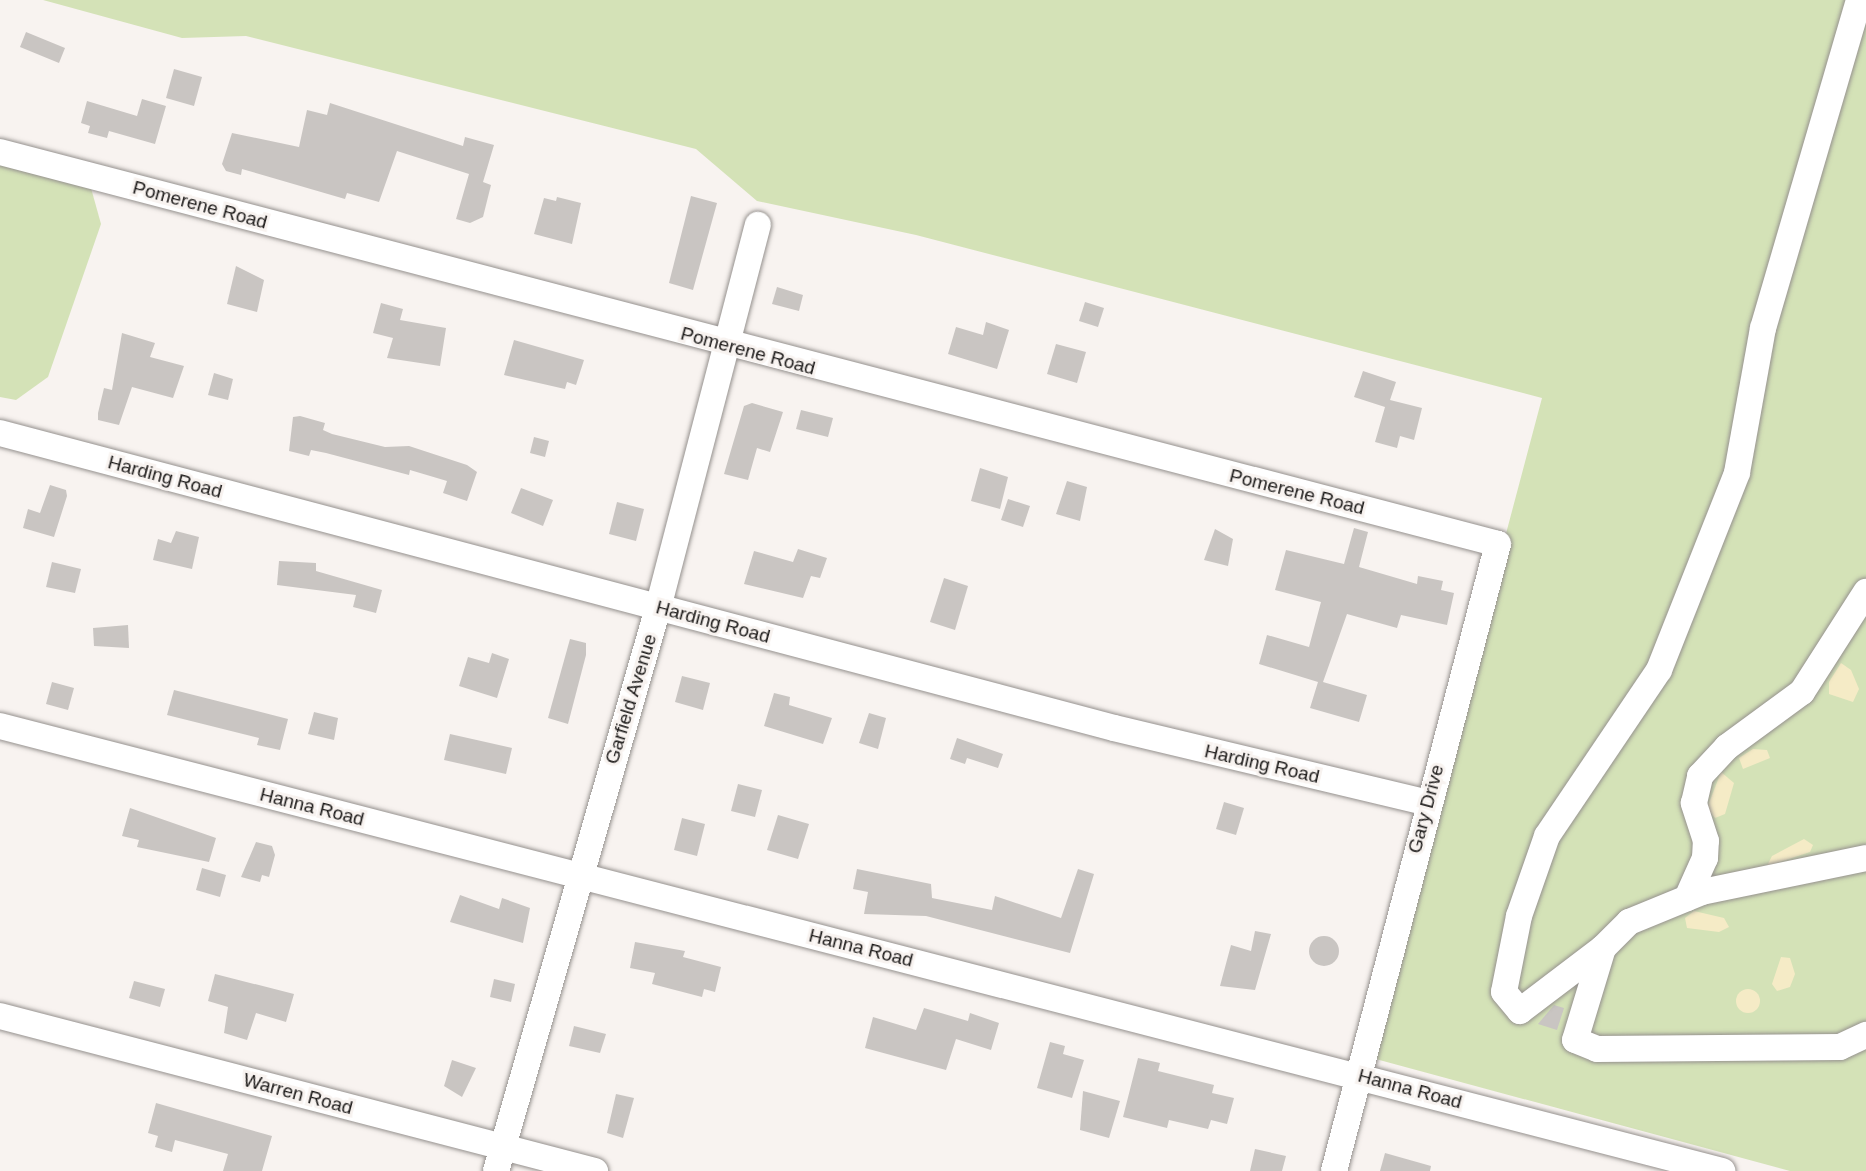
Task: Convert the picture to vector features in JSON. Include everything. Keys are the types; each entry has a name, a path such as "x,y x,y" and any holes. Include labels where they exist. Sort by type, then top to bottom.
{"street":[{"path":"1859,0 1763,328 1737,473 1659,670 1547,836 1505,974 1509,1004 1520,1011 1603,948 1629,922 1687,898 1737,881 1866,858"},
{"name":"Pomerene Road","path":"0,152 726,346 1498,544"},
{"name":"Garfield Avenue","path":"499,1159 578,876 658,608 758,225"},
{"name":"Harding Road","path":"0,433 1114,728 1428,803"},
{"name":"Gary Drive","path":"1334,1171 1361,1076 1428,803 1498,544"},
{"path":"1687,898 1705,858 1706,841 1694,803 1700,776 1727,747 1802,692 1866,592"},
{"name":"Hanna Road","path":"0,726 1722,1171"},
{"path":"1603,948 1575,1040 1597,1049 1840,1047 1866,1035"},
{"name":"Warren Road","path":"0,1016 499,1159 596,1171"}],"green space":[{"path":"43,0 1866,0 1866,1171 1790,1171 1372,1058 1370,1046 1542,398 916,235 757,201 696,149 246,36 182,38"},
{"path":"0,163 91,188 101,224 48,377 16,400 0,397"}],"sand":[{"path":"1841,663 1851,670 1859,689 1853,702 1829,694 1829,682"},
{"path":"1753,749 1767,750 1770,758 1743,769 1739,758"},
{"path":"1721,772 1734,783 1725,814 1715,818 1707,808"},
{"path":"1804,839 1813,845 1810,852 1767,866 1772,856"},
{"path":"1694,911 1724,918 1729,927 1719,932 1687,928 1685,918"},
{"path":"1781,957 1790,958 1795,974 1790,987 1777,991 1772,984"},
{"path":"1748,989 1757,992 1760,1001 1757,1010 1748,1013 1739,1010 1736,1001 1739,992"}],"building":[{"path":"26,32 65,48 59,63 20,47"},
{"path":"174,69 202,77 194,106 166,98"},
{"path":"142,99 166,106 155,144 109,131 107,138 88,133 90,126 81,123 87,101 137,116"},
{"path":"330,103 463,146 465,137 494,145 483,182 491,185 483,217 470,223 456,219 469,174 397,151 379,202 347,193 345,199 242,169 241,175 226,171 222,164 232,133 299,147 307,110 327,115"},
{"path":"691,196 717,203 693,290 669,283"},
{"path":"557,197 581,203 572,244 534,234 544,198 556,201"},
{"path":"236,266 264,280 257,312 227,304"},
{"path":"777,287 803,295 799,311 772,304"},
{"path":"1085,302 1104,308 1098,327 1079,321"},
{"path":"381,303 403,309 400,320 446,328 440,366 387,358 393,338 373,333"},
{"path":"986,322 1009,330 997,369 948,354 956,327 983,335"},
{"path":"122,333 155,343 150,357 184,366 173,398 132,387 119,425 98,420 98,413 104,388 112,390"},
{"path":"514,340 584,360 576,385 567,382 565,389 504,375"},
{"path":"1056,344 1086,352 1077,383 1047,374"},
{"path":"1363,371 1396,382 1390,400 1422,408 1414,440 1400,436 1397,448 1375,442 1385,407 1354,397"},
{"path":"214,373 233,379 228,400 208,395"},
{"path":"752,403 783,412 770,452 757,448 748,480 724,474 744,406"},
{"path":"801,410 833,418 828,437 796,429"},
{"path":"300,416 325,423 323,430 332,434 385,447 409,446 467,465 477,472 467,501 443,493 447,481 410,470 409,475 311,450 309,456 289,451 293,417"},
{"path":"534,437 549,441 545,457 530,453"},
{"path":"980,468 1008,477 1000,509 971,501"},
{"path":"1067,481 1087,487 1080,521 1056,514"},
{"path":"50,485 66,490 67,496 54,537 23,528 28,509 40,513"},
{"path":"521,488 553,500 543,526 511,513"},
{"path":"1008,499 1030,506 1023,527 1001,520"},
{"path":"617,502 644,509 636,541 609,534"},
{"path":"1354,528 1368,532 1359,567 1417,584 1418,576 1443,581 1441,590 1454,593 1447,625 1401,615 1397,628 1347,614 1323,682 1367,695 1359,722 1310,708 1318,682 1259,664 1267,635 1309,647 1321,602 1275,590 1286,550 1344,564"},
{"path":"1215,529 1233,539 1228,566 1204,560"},
{"path":"176,531 199,537 192,569 153,560 158,539 171,543"},
{"path":"798,549 827,558 820,578 811,576 803,598 744,584 754,551 793,562"},
{"path":"279,561 316,563 316,571 382,590 376,613 353,607 356,595 277,585"},
{"path":"52,562 81,569 75,593 46,587"},
{"path":"944,578 968,586 955,630 930,622"},
{"path":"128,625 129,648 94,646 93,628"},
{"path":"570,639 586,643 586,655 568,724 548,718"},
{"path":"492,653 509,659 497,698 459,686 468,657 489,663"},
{"path":"682,676 710,683 703,710 675,702"},
{"path":"52,682 74,688 68,710 46,704"},
{"path":"174,690 288,719 280,750 257,745 259,738 167,715"},
{"path":"774,693 790,697 789,705 832,718 823,744 764,726"},
{"path":"314,712 338,718 334,740 308,734"},
{"path":"869,713 886,718 878,749 859,743"},
{"path":"450,734 512,748 506,774 444,760"},
{"path":"957,738 1003,754 998,768 967,758 965,764 950,759"},
{"path":"738,784 762,790 755,817 731,811"},
{"path":"1224,802 1244,808 1236,835 1216,829"},
{"path":"130,808 216,838 209,862 137,847 139,840 122,836"},
{"path":"778,815 809,824 798,859 767,850"},
{"path":"682,818 705,824 697,856 674,850"},
{"path":"256,842 272,846 275,855 269,877 262,875 260,882 241,877"},
{"path":"202,868 226,875 220,897 196,890"},
{"path":"857,869 931,884 932,898 992,910 995,896 1061,918 1078,869 1094,874 1070,953 926,916 864,914 868,892 853,889"},
{"path":"460,895 499,909 502,898 530,908 523,943 450,922"},
{"path":"1255,931 1271,934 1255,990 1220,986 1231,945 1251,951"},
{"path":"1324,936 1335,940 1339,951 1335,962 1324,966 1313,962 1309,951 1313,940"},
{"path":"635,942 685,951 683,957 721,967 715,992 704,989 702,997 652,984 655,973 630,968"},
{"path":"215,974 294,994 286,1022 256,1013 247,1040 224,1033 228,1007 208,1001"},
{"path":"494,979 515,984 511,1002 490,997"},
{"path":"134,981 165,989 160,1007 129,998"},
{"path":"1554,1005 1564,1008 1557,1030 1538,1024"},
{"path":"924,1008 968,1021 970,1013 999,1023 991,1050 956,1039 946,1070 865,1048 873,1017 916,1030"},
{"path":"574,1026 606,1034 600,1053 569,1046"},
{"path":"1050,1042 1065,1046 1063,1054 1084,1060 1072,1098 1037,1088"},
{"path":"1138,1058 1160,1063 1158,1071 1214,1085 1212,1093 1234,1098 1227,1124 1211,1120 1208,1129 1169,1120 1167,1128 1123,1117"},
{"path":"452,1060 476,1068 462,1097 444,1086"},
{"path":"1083,1091 1120,1101 1109,1138 1080,1130"},
{"path":"616,1094 634,1098 623,1138 607,1133"},
{"path":"156,1103 272,1136 262,1171 223,1171 228,1154 175,1140 172,1152 155,1147 158,1136 148,1133"},
{"path":"1255,1149 1286,1156 1282,1171 1250,1171"},
{"path":"1385,1153 1431,1166 1430,1171 1380,1171"}]}
